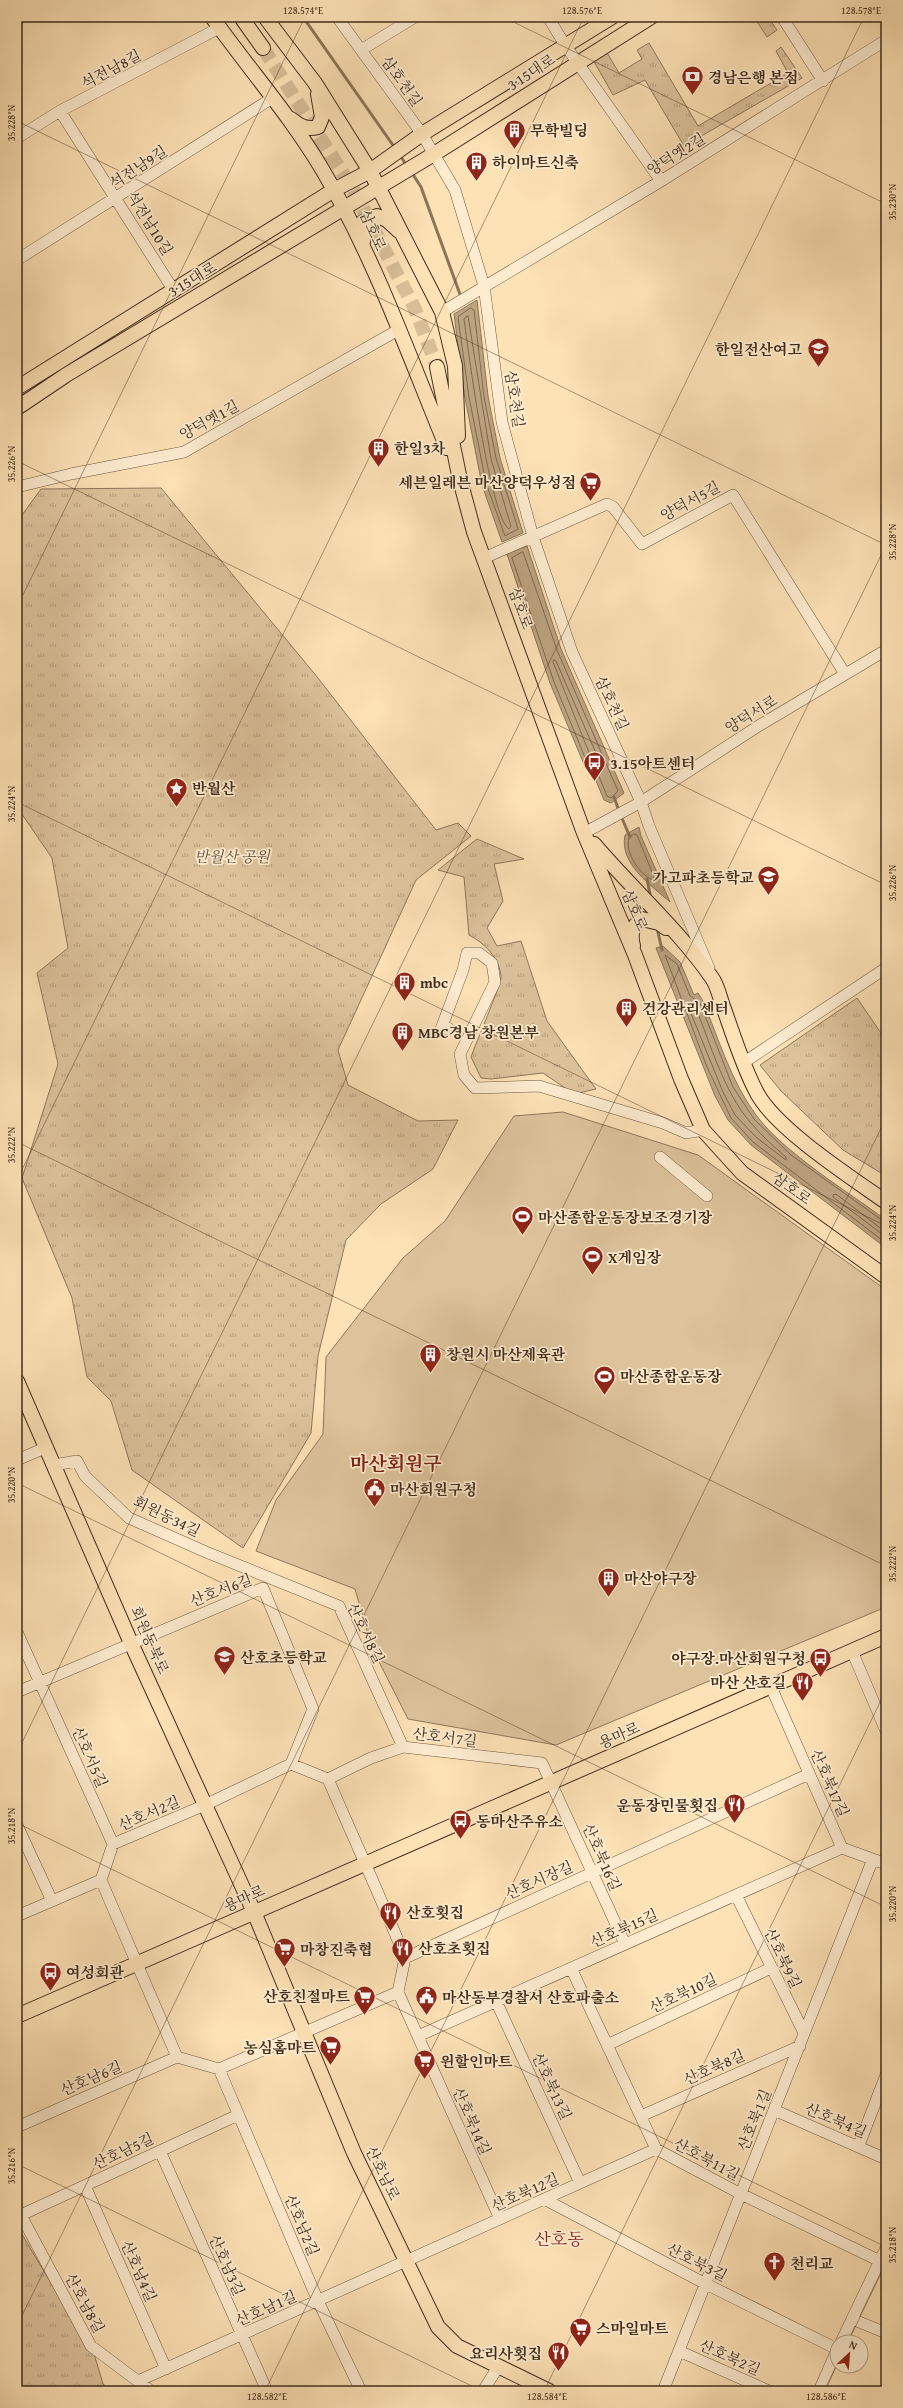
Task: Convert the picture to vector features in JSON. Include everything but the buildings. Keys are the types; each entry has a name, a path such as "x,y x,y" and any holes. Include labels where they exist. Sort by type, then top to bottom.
{"main road":[{"path":"241,17 263,48"},
{"name":"삼호로","path":"265,17 315,83 373,168 382,184 403,235 446,310 455,366 460,480"},
{"name":"3·15대로","path":"17,388 334,190 373,168 420,136 612,17"},
{"name":"3·15대로","path":"17,408 79,367 432,155 577,62 651,17"},
{"name":"삼호로","path":"216,22 274,98 344,207 398,330 460,480"},
{"path":"285,114 300,126 310,129 318,127 322,118 315,83"},
{"path":"365,253 362,232 364,222 377,216 387,220 403,235"},
{"name":"삼호로","path":"437,367 460,480 474,532 584,833 635,955 681,1079 703,1130 742,1173 886,1277"},
{"path":"584,833 631,886 686,943 714,979 743,1063 757,1095 785,1125 829,1161 886,1202"},
{"path":"635,955 631,937 637,923 642,919 659,923 686,943"},
{"name":"회원동북로","path":"17,1381 131,1643 254,1912"},
{"name":"용마로","path":"17,2016 886,1636"},
{"name":"산호남로","path":"254,1912 305,2030 354,2153 438,2327 457,2346 549,2391"}],"street":[{"name":"삼호천길","path":"337,17 420,136 455,190 482,288 502,422 530,538 572,652 637,804 649,826 714,979"},
{"path":"361,50 415,17"},
{"path":"548,17 565,45 661,181"},
{"path":"782,17 823,81"},
{"name":"석전남8길","path":"17,138 60,111 216,22"},
{"name":"양덕옛2길","path":"446,310 661,181 823,81 886,40"},
{"name":"석전남9길","path":"17,260 274,98"},
{"name":"석전남10길","path":"60,111 117,198 174,291"},
{"name":"양덕옛1길","path":"17,487 71,474 184,452 398,330"},
{"name":"양덕서5길","path":"530,538 607,504 613,507 642,544 734,495 846,674"},
{"path":"484,558 530,538"},
{"name":"양덕서로","path":"584,833 637,804 760,725 886,650"},
{"path":"448,1028 441,1029 463,970 467,953 479,953 492,963 495,982 460,1054 464,1075 475,1088 538,1086 663,1123 686,1133 703,1130"},
{"path":"743,1063 886,968"},
{"path":"660,1156 708,1196"},
{"path":"17,1460 47,1448"},
{"name":"회원동34길","path":"54,1465 77,1461 85,1476 129,1518 261,1574"},
{"path":"261,1574 263,1588"},
{"name":"산호서8길","path":"261,1574 339,1606 403,1747"},
{"name":"산호서6길","path":"17,1692 263,1588 313,1709 291,1764"},
{"name":"산호서5길","path":"17,1632 113,1844"},
{"path":"852,1651 886,1731"},
{"name":"산호북17길","path":"771,1687 842,1848"},
{"name":"산호서7길","path":"328,1778 371,1758 403,1747 542,1764 552,1782"},
{"path":"17,1916 101,1880 177,2057 219,2069 305,2030 398,1992 405,1958 376,1886 328,1778 291,1764 205,1804"},
{"name":"산호시장길","path":"405,1958 810,1774"},
{"name":"산호북16길","path":"552,1782 625,1944"},
{"name":"산호서2길","path":"101,1880 113,1844 205,1804"},
{"path":"17,1825 52,1901"},
{"path":"842,1848 886,1864"},
{"name":"산호북15길","path":"418,2036 842,1848"},
{"name":"산호북1길","path":"663,2391 873,1859"},
{"name":"산호북9길","path":"736,1895 804,2033"},
{"name":"산호북11길","path":"571,1968 656,2149 741,2194 880,2261"},
{"name":"산호북10길","path":"607,2045 771,1968"},
{"name":"산호북14길","path":"398,1992 500,2219"},
{"name":"산호북13길","path":"496,2001 580,2184"},
{"name":"산호북8길","path":"641,2116 800,2046"},
{"name":"산호남6길","path":"17,2127 177,2057"},
{"name":"산호남2길","path":"219,2069 318,2301 361,2391"},
{"path":"859,2146 886,2075"},
{"name":"산호북4길","path":"774,2110 886,2159"},
{"name":"산호남5길","path":"19,2211 84,2186 238,2115"},
{"name":"산호북12길","path":"406,2261 656,2149"},
{"name":"산호남3길","path":"160,2151 267,2391"},
{"name":"산호남4길","path":"84,2186 166,2369"},
{"name":"산호북3길","path":"544,2199 706,2284 829,2346"},
{"name":"산호남8길","path":"19,2211 91,2346 151,2391"},
{"path":"845,2334 886,2248"},
{"name":"산호남1길","path":"138,2381 406,2261"},
{"path":"852,2319 886,2333"},
{"name":"산호북2길","path":"679,2351 769,2391"},
{"path":"483,2391 498,2367"},
{"path":"819,2391 829,2368"}],"green space":[{"path":"754,17 768,17 777,30 767,37"},
{"path":"649,43 698,126 788,73 776,51 781,47 802,78 684,146 645,80 613,95 592,58 606,51 619,73 642,59 637,50"},
{"name":"반월산 공원","path":"161,488 318,678 436,830 458,823 471,836 416,880 338,1050 348,1085 418,1121 458,1120 433,1169 381,1204 346,1240 318,1356 311,1433 243,1548 132,1470 111,1401 87,1377 72,1298 22,1178 58,1064 37,973 68,948 52,858 17,807 17,522 41,489"},
{"path":"477,839 524,859 494,864 503,901 487,928 497,946 521,941 547,1021 596,1089 574,1094 543,1073 491,1079 481,1078 471,1057 500,982 500,970 490,952 480,942 469,935 464,877 438,870"},
{"path":"857,998 883,1036 886,1035 886,1176 843,1150 781,1091 760,1065"},
{"name":"마산종합운동장","path":"563,1112 698,1155 886,1290 886,1607 556,1745 408,1719 372,1648 355,1589 256,1551 276,1500 323,1434 326,1357 403,1258 445,1221 514,1116"},
{"path":"17,2226 95,2357 103,2384 112,2391 17,2391"}],"water":[{"path":"477,300 488,396 500,458 523,533 502,542 482,485 465,398 454,314"},
{"path":"527,546 561,649 624,793 611,803 604,800 592,771 586,769 550,683 507,554"},
{"path":"639,827 641,836 670,902 638,873 627,855 624,846 625,835"},
{"path":"663,946 680,962 694,995 698,993 703,1001 732,1074 756,1115 768,1129 799,1157 886,1220 886,1248 751,1145 728,1120 715,1096 656,948"}],"waterway":[{"path":"303,17 395,148"},
{"path":"399,154 407,166"},
{"path":"412,173 421,187 461,297"},
{"path":"614,797 619,811"},
{"path":"621,816 630,837"},
{"path":"647,879 651,899"},
{"path":"657,928 662,950"}],"tunnel":[{"path":"263,48 354,191 415,309 437,367"}],"place":[{"name":"경남은행 본점","path":"692,96"},
{"name":"무학빌딩","path":"515,150"},
{"name":"하이마트신축","path":"477,182"},
{"name":"한일전산여고","path":"818,368"},
{"name":"한일3차","path":"379,468"},
{"name":"세븐일레븐 마산양덕우성점","path":"591,502"},
{"name":"3.15아트센터","path":"594,782"},
{"name":"반월산","path":"176,808"},
{"name":"가고파초등학교","path":"769,896"},
{"name":"mbc","path":"404,1002"},
{"name":"건강관리센터","path":"627,1028"},
{"name":"MBC경남 창원본부","path":"402,1052"},
{"name":"마산종합운동장보조경기장","path":"522,1236"},
{"name":"X게임장","path":"592,1276"},
{"name":"창원시 마산제육관","path":"431,1374"},
{"name":"마산종합운동장","path":"605,1396"},
{"name":"마산회원구청","path":"374,1508"},
{"name":"마산야구장","path":"608,1598"},
{"name":"산호초등학교","path":"224,1676"},
{"name":"야구장.마산회원구청","path":"821,1678"},
{"name":"마산 산호길","path":"802,1702"},
{"name":"운동장민물횟집","path":"734,1824"},
{"name":"동마산주유소","path":"461,1840"},
{"name":"산호횟집","path":"390,1932"},
{"name":"마창진축협","path":"284,1968"},
{"name":"산호초횟집","path":"403,1968"},
{"name":"여성회관","path":"50,1992"},
{"name":"산호친절마트","path":"365,2016"},
{"name":"마산동부경찰서 산호파출소","path":"426,2016"},
{"name":"농심홈마트","path":"331,2066"},
{"name":"윈할인마트","path":"424,2080"},
{"name":"천리교","path":"775,2282"},
{"name":"스마일마트","path":"581,2348"},
{"name":"요리사횟집","path":"558,2372"}],"district":[{"name":"마산회원구","path":"396,1463"},
{"name":"산호동","path":"559,2238"}]}
